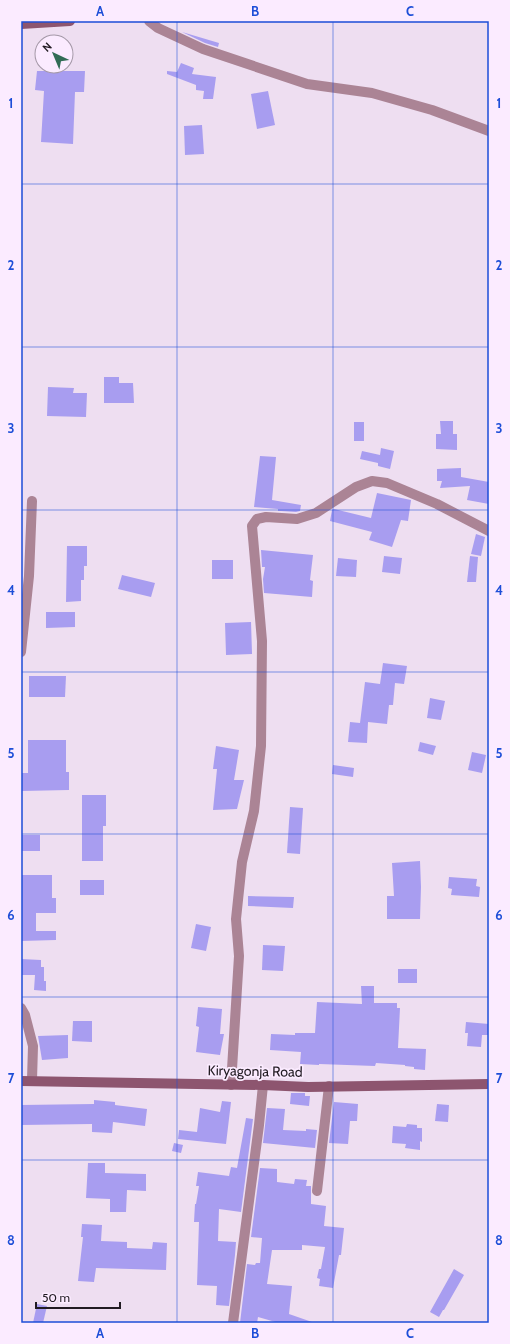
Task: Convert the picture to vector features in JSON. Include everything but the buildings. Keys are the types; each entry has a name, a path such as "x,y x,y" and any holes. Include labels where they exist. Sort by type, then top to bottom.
{"street":[{"path":"21,24 70,21"},
{"path":"149,21 158,28 203,49 307,84 372,93 432,110 489,131"},
{"path":"231,1085 240,956 236,919 242,862 254,811 261,746 262,641 252,526 257,519 297,519 316,513 356,487 372,481 387,483 436,504 489,531"},
{"path":"21,652 29,576 32,502"},
{"path":"21,1008 25,1015 33,1046 32,1080"},
{"name":"Kiryagonja Road","path":"21,1081 32,1080 308,1087 489,1084"},
{"path":"233,1323 259,1125 262,1085"},
{"path":"317,1192 328,1086"}]}
